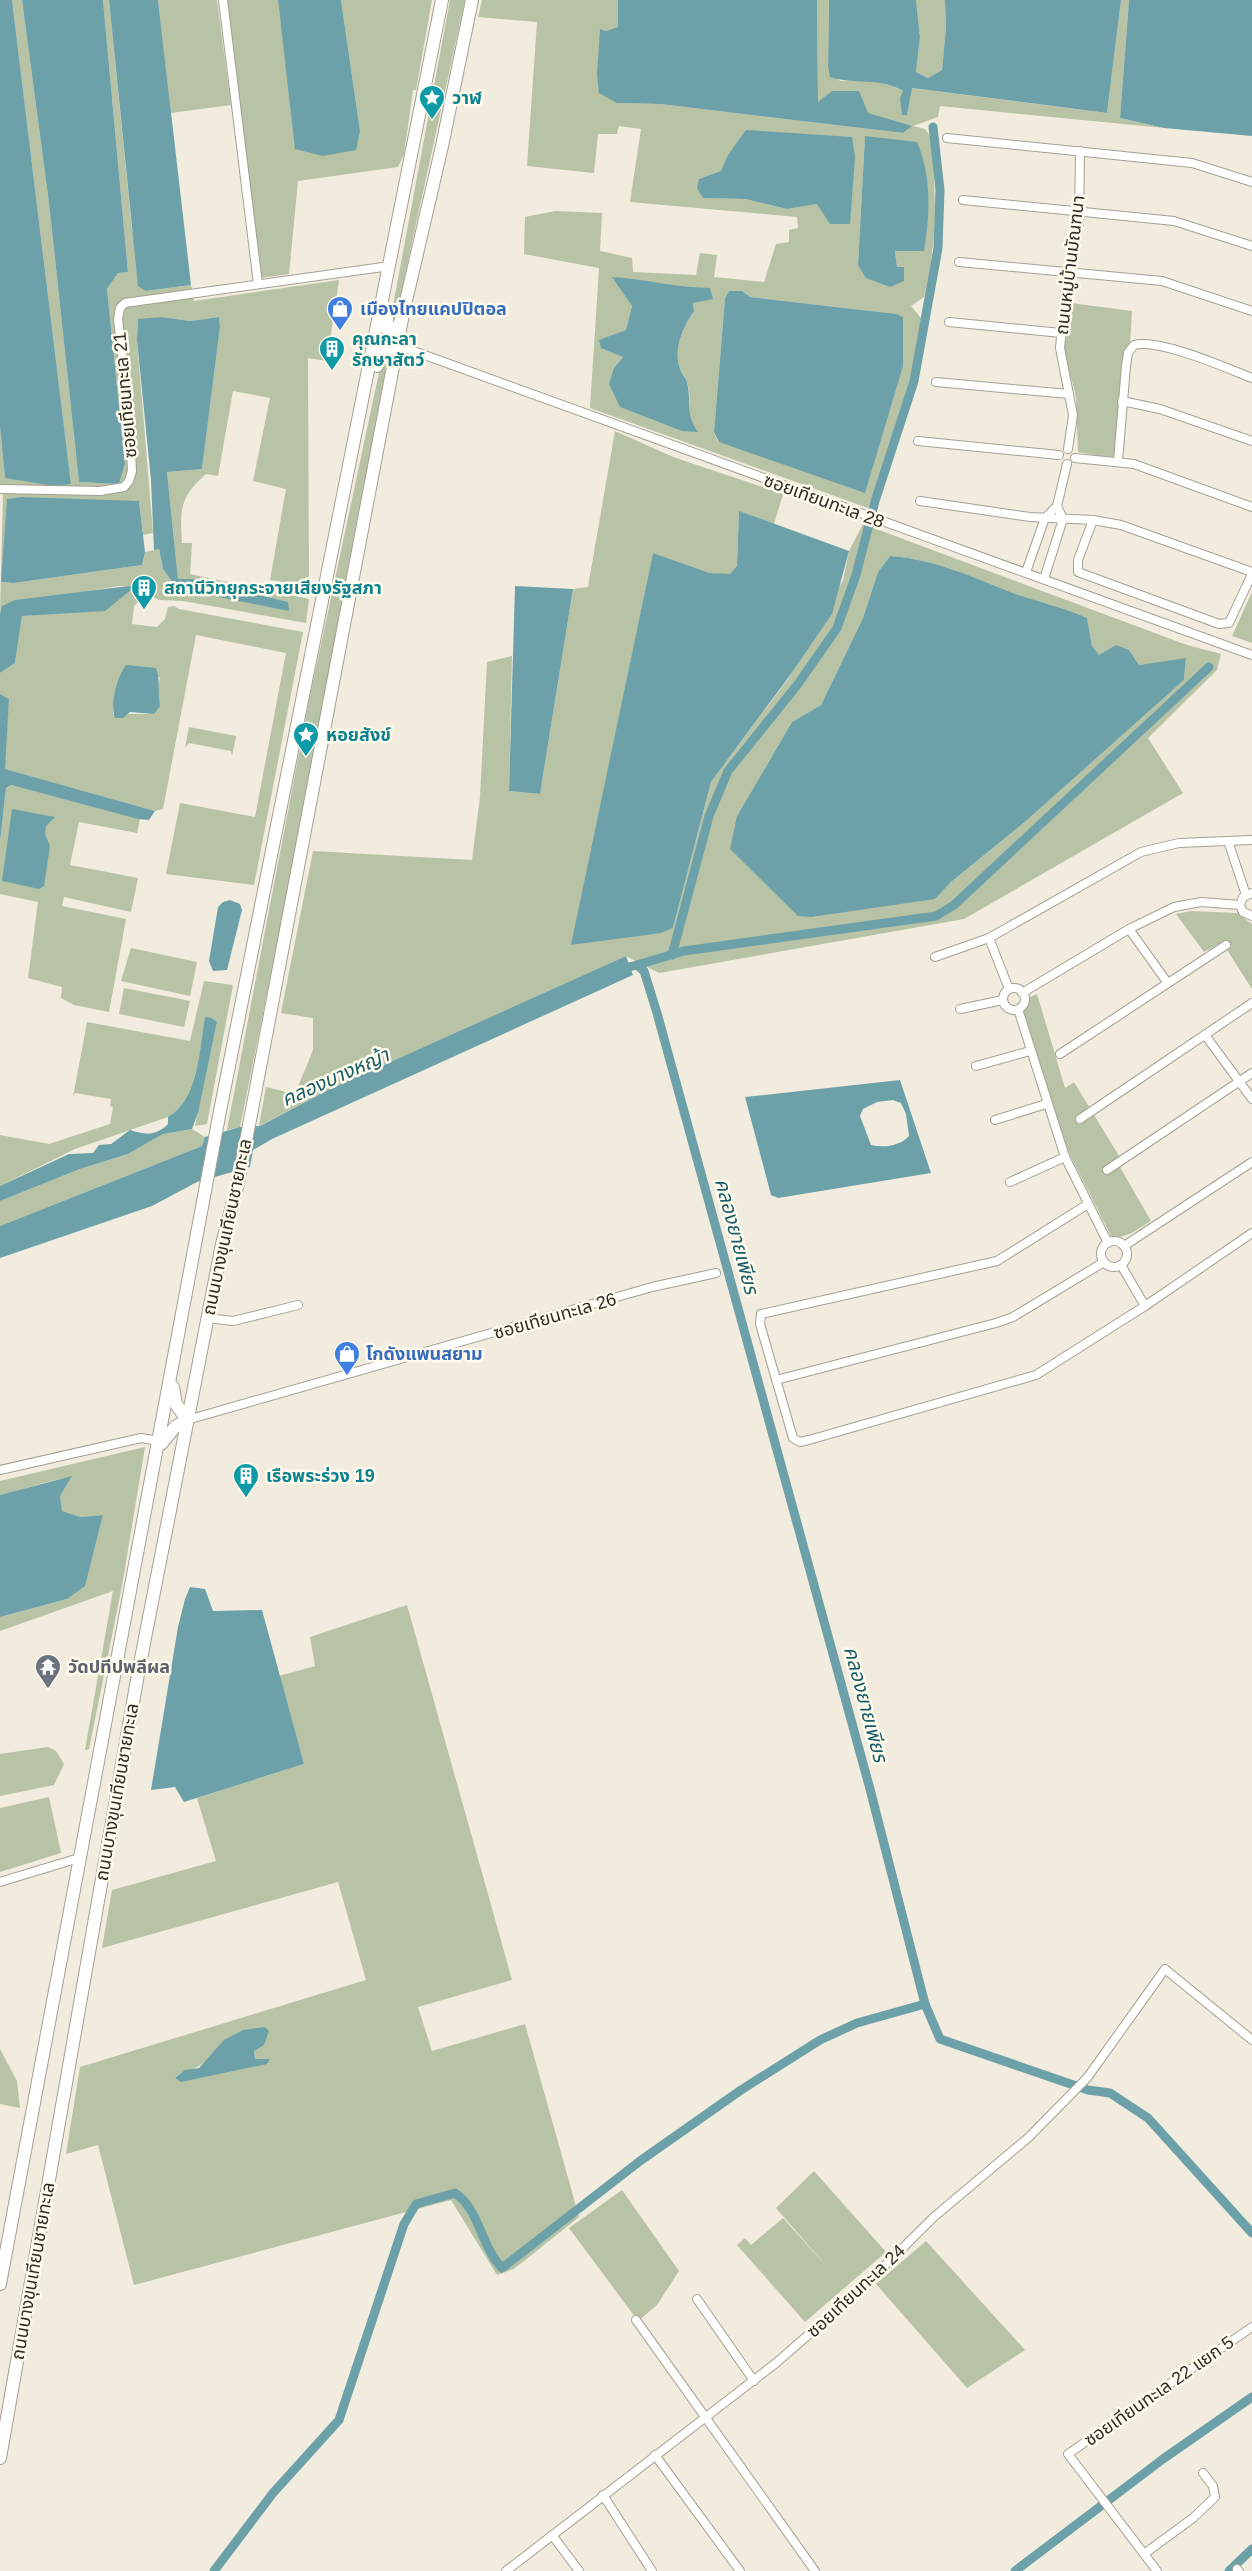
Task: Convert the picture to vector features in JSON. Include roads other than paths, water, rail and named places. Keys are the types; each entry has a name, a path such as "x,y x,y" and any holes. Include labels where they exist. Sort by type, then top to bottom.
{"main road":[{"name":"ถนนบางขุนเทียนชายทะเล","path":"0,2284 220,1111 442,0"},
{"name":"ถนนบางขุนเทียนชายทะเล","path":"0,2458 138,1674 207,1318 238,1183 402,318 442,146 472,0"},
{"path":"402,318 393,331 386,328 415,179 414,142"},
{"path":"331,559 358,456 380,352 386,348 392,350 395,358"},
{"path":"158,1445 175,1427 187,1420 173,1397 172,1372"},
{"path":"115,1672 120,1663 128,1661 135,1666 138,1674"}],"street":[{"path":"223,0 258,284"},
{"path":"947,138 1202,165 1252,182"},
{"name":"ถนนหมู่บ้านมัณฑนา","path":"1068,449 1073,425 1069,394 1062,367 1061,333 1079,213 1080,151"},
{"path":"963,200 1187,223 1252,246"},
{"path":"959,262 1172,283 1252,311"},
{"name":"ซอยเทียนทะเล 21","path":"0,489 100,491 124,487 129,481 132,471 118,319 120,308 125,303 390,266"},
{"path":"949,322 1061,333"},
{"path":"1118,461 1128,352 1134,345 1139,343 1176,350 1252,378"},
{"name":"ซอยเทียนทะเล 28","path":"397,345 1252,655"},
{"path":"936,382 1069,394"},
{"path":"1122,401 1160,409 1252,441"},
{"path":"918,441 1059,455"},
{"path":"1064,449 1068,449 1073,451 1075,458 1072,463 1066,464 1061,462 1059,455 1064,449"},
{"path":"1075,458 1134,464 1252,507"},
{"path":"1026,572 1045,518 1057,506 1066,464"},
{"path":"921,501 1045,518 1093,520 1121,525 1252,573 1230,623 1219,624 1078,572 1078,560 1093,520"},
{"path":"1044,579 1063,519 1057,506"},
{"path":"935,957 989,938 1141,852 1165,844 1252,840"},
{"path":"1228,841 1249,894 1240,905"},
{"path":"1022,993 1130,929 1182,904 1201,902 1240,905"},
{"path":"1240,905 1243,912 1252,916"},
{"path":"1130,929 1167,982"},
{"path":"989,938 1010,989"},
{"path":"1060,1054 1226,945"},
{"path":"1010,989 1014,988 1022,993 1024,1000 1018,1009 1046,1104 1065,1157 1107,1243"},
{"path":"960,1009 1003,1000 1010,989"},
{"path":"1003,1000 1006,1007 1018,1009"},
{"path":"1080,1119 1252,1003"},
{"path":"1205,1035 1252,1099"},
{"path":"976,1066 1030,1051"},
{"path":"1107,1170 1252,1073"},
{"path":"995,1120 1046,1104"},
{"path":"1010,1182 1065,1157"},
{"path":"1124,1246 1252,1162"},
{"path":"1088,1204 997,1261 761,1314 760,1324 793,1438 800,1442 809,1440 1036,1375 1145,1306 1252,1233"},
{"path":"1115,1241 1124,1246 1127,1256 1121,1265 1111,1266 1104,1262 1101,1254 1107,1243 1115,1241"},
{"path":"776,1380 1013,1317 1104,1262"},
{"path":"1121,1265 1145,1306"},
{"name":"ซอยเทียนทะเล 26","path":"187,1420 652,1287 716,1273"},
{"path":"207,1318 232,1321 298,1305"},
{"path":"0,1470 141,1438 158,1445"},
{"path":"0,1882 79,1857"},
{"name":"ซอยเทียนทะเล 24","path":"506,2571 754,2381 862,2288 935,2216 1029,2137 1087,2078 1165,1969 1252,2040"},
{"path":"697,2299 754,2381"},
{"path":"636,2320 815,2571"},
{"name":"ซอยเทียนทะเล 22 แยก 5","path":"1157,2571 1068,2454 1252,2327"},
{"path":"655,2455 740,2571"},
{"path":"1144,2554 1193,2518 1215,2497 1213,2487 1203,2473"},
{"path":"603,2495 652,2571"},
{"path":"552,2535 579,2571"}],"water":[{"path":"0,0 12,0 71,484 54,486 5,478 0,427"},
{"path":"22,0 103,0 128,272 118,273 107,289 125,464 119,484 79,482 49,203"},
{"path":"109,0 158,0 191,285 146,291 138,286"},
{"path":"278,0 341,0 360,131 356,150 323,156 295,149"},
{"path":"618,0 817,0 818,102 832,91 859,91 868,113 912,126 903,133 660,104 617,103 599,93 597,74 600,29 606,31 618,27"},
{"path":"829,0 916,0 920,37 916,72 928,78 942,70 946,28 945,0 1121,0 1107,113 912,88 907,115 902,115 900,98 903,91 885,84 830,77 828,66"},
{"path":"1129,0 1252,0 1252,136 1164,128 1120,118"},
{"path":"746,130 852,137 855,157 850,224 830,224 817,204 787,209 745,199 703,198 697,188 699,179 721,171 728,155"},
{"path":"865,136 917,142 925,169 928,224 924,251 895,251 897,267 904,267 904,281 890,287 866,278 858,265"},
{"path":"612,277 710,288 713,299 693,303 694,311 686,324 678,346 678,361 687,382 690,413 698,432 682,431 620,407 609,384 614,368 623,357 601,348 599,340 626,330 632,306"},
{"path":"729,291 742,291 750,297 897,314 903,317 903,366 865,493 719,442 714,432 725,298"},
{"path":"162,317 190,321 219,317 220,327 202,469 167,472 178,579 195,579 288,602 289,611 174,588 163,569 159,549 154,550 151,480 137,340 138,319"},
{"path":"21,497 139,501 145,552 142,565 14,583 1,582 7,499"},
{"path":"739,511 849,551 832,614 711,782 673,928 661,933 571,945 653,553 710,573 730,574 737,566"},
{"path":"890,556 938,565 1087,618 1092,646 1099,655 1116,645 1129,650 1139,665 1186,658 1184,680 1026,821 951,882 935,899 811,917 798,916 730,849 737,816 792,722 821,705 863,618 878,572"},
{"path":"137,585 105,611 22,616 15,663 0,673 2,606 15,600"},
{"path":"515,586 573,589 540,794 509,791"},
{"path":"126,665 156,668 160,706 154,714 130,712 123,718 115,718 113,705 115,690"},
{"path":"0,694 9,699 5,769 155,811 149,820 11,785 6,788 0,842"},
{"path":"12,809 55,817 46,826 45,834 50,846 44,886 39,889 2,881"},
{"path":"230,900 240,904 242,910 227,970 213,971 209,961 218,907"},
{"path":"626,956 633,975 272,1139 253,1150 250,1167 197,1182 152,1206 0,1258 0,1226 202,1146 205,1137 240,1127 260,1126 328,1090"},
{"path":"205,1017 217,1022 198,1113 192,1129 163,1134 128,1154 80,1169 0,1201 0,1186 69,1154 93,1153 99,1145 111,1144 130,1130 150,1133 159,1131 168,1124 168,1117 178,1109 192,1086"},
{"path":"900,1080 931,1173 778,1198 771,1195 745,1097","holes":["893,1100 901,1103 906,1114 909,1136 892,1145 871,1145 860,1116 863,1109 877,1102"]},
{"path":"72,1476 60,1496 62,1511 80,1517 103,1515 85,1586 67,1599 0,1617 0,1495"},
{"path":"190,1587 205,1589 213,1611 262,1610 304,1764 184,1802 175,1787 151,1790 178,1627"},
{"path":"265,2027 269,2031 264,2045 254,2051 255,2059 270,2059 267,2064 181,2082 175,2078 185,2070 199,2068 224,2040 243,2030"}],"waterway":[{"path":"672,955 709,816 728,771 798,684 837,628 856,575 875,501 914,381 938,248 940,190 933,127"},
{"path":"637,965 684,951 936,916 954,905 1209,667"},
{"name":"คลองยายเพียร","path":"621,969 637,965 644,971 657,1013 870,1789 925,2004 940,2039 1088,2090 1110,2093 1148,2118 1252,2233"},
{"path":"214,2571 273,2493 339,2420 404,2224 416,2204 455,2193 470,2209 489,2250 502,2268 640,2161 741,2090 820,2040 857,2023 925,2004"},
{"path":"1015,2571 1163,2459 1252,2397"},
{"path":"1229,2571 1252,2549"}],"place":[{"name":"วาฬ","path":"432,121"},
{"name":"เมืองไทยแคปปิตอล","path":"340,332"},
{"name":"คุณกะลา รักษาสัตว์","path":"332,372"},
{"name":"สถานีวิทยุกระจายเสียงรัฐสภา","path":"144,611"},
{"name":"หอยสังข์","path":"306,758"},
{"name":"โกดังแพนสยาม","path":"347,1377"},
{"name":"เรือพระร่วง 19","path":"246,1499"},
{"name":"วัดปทีปพลีผล","path":"48,1690"}],"water label":[{"name":"คลองบางหญ้า","path":"335,1077"}]}
